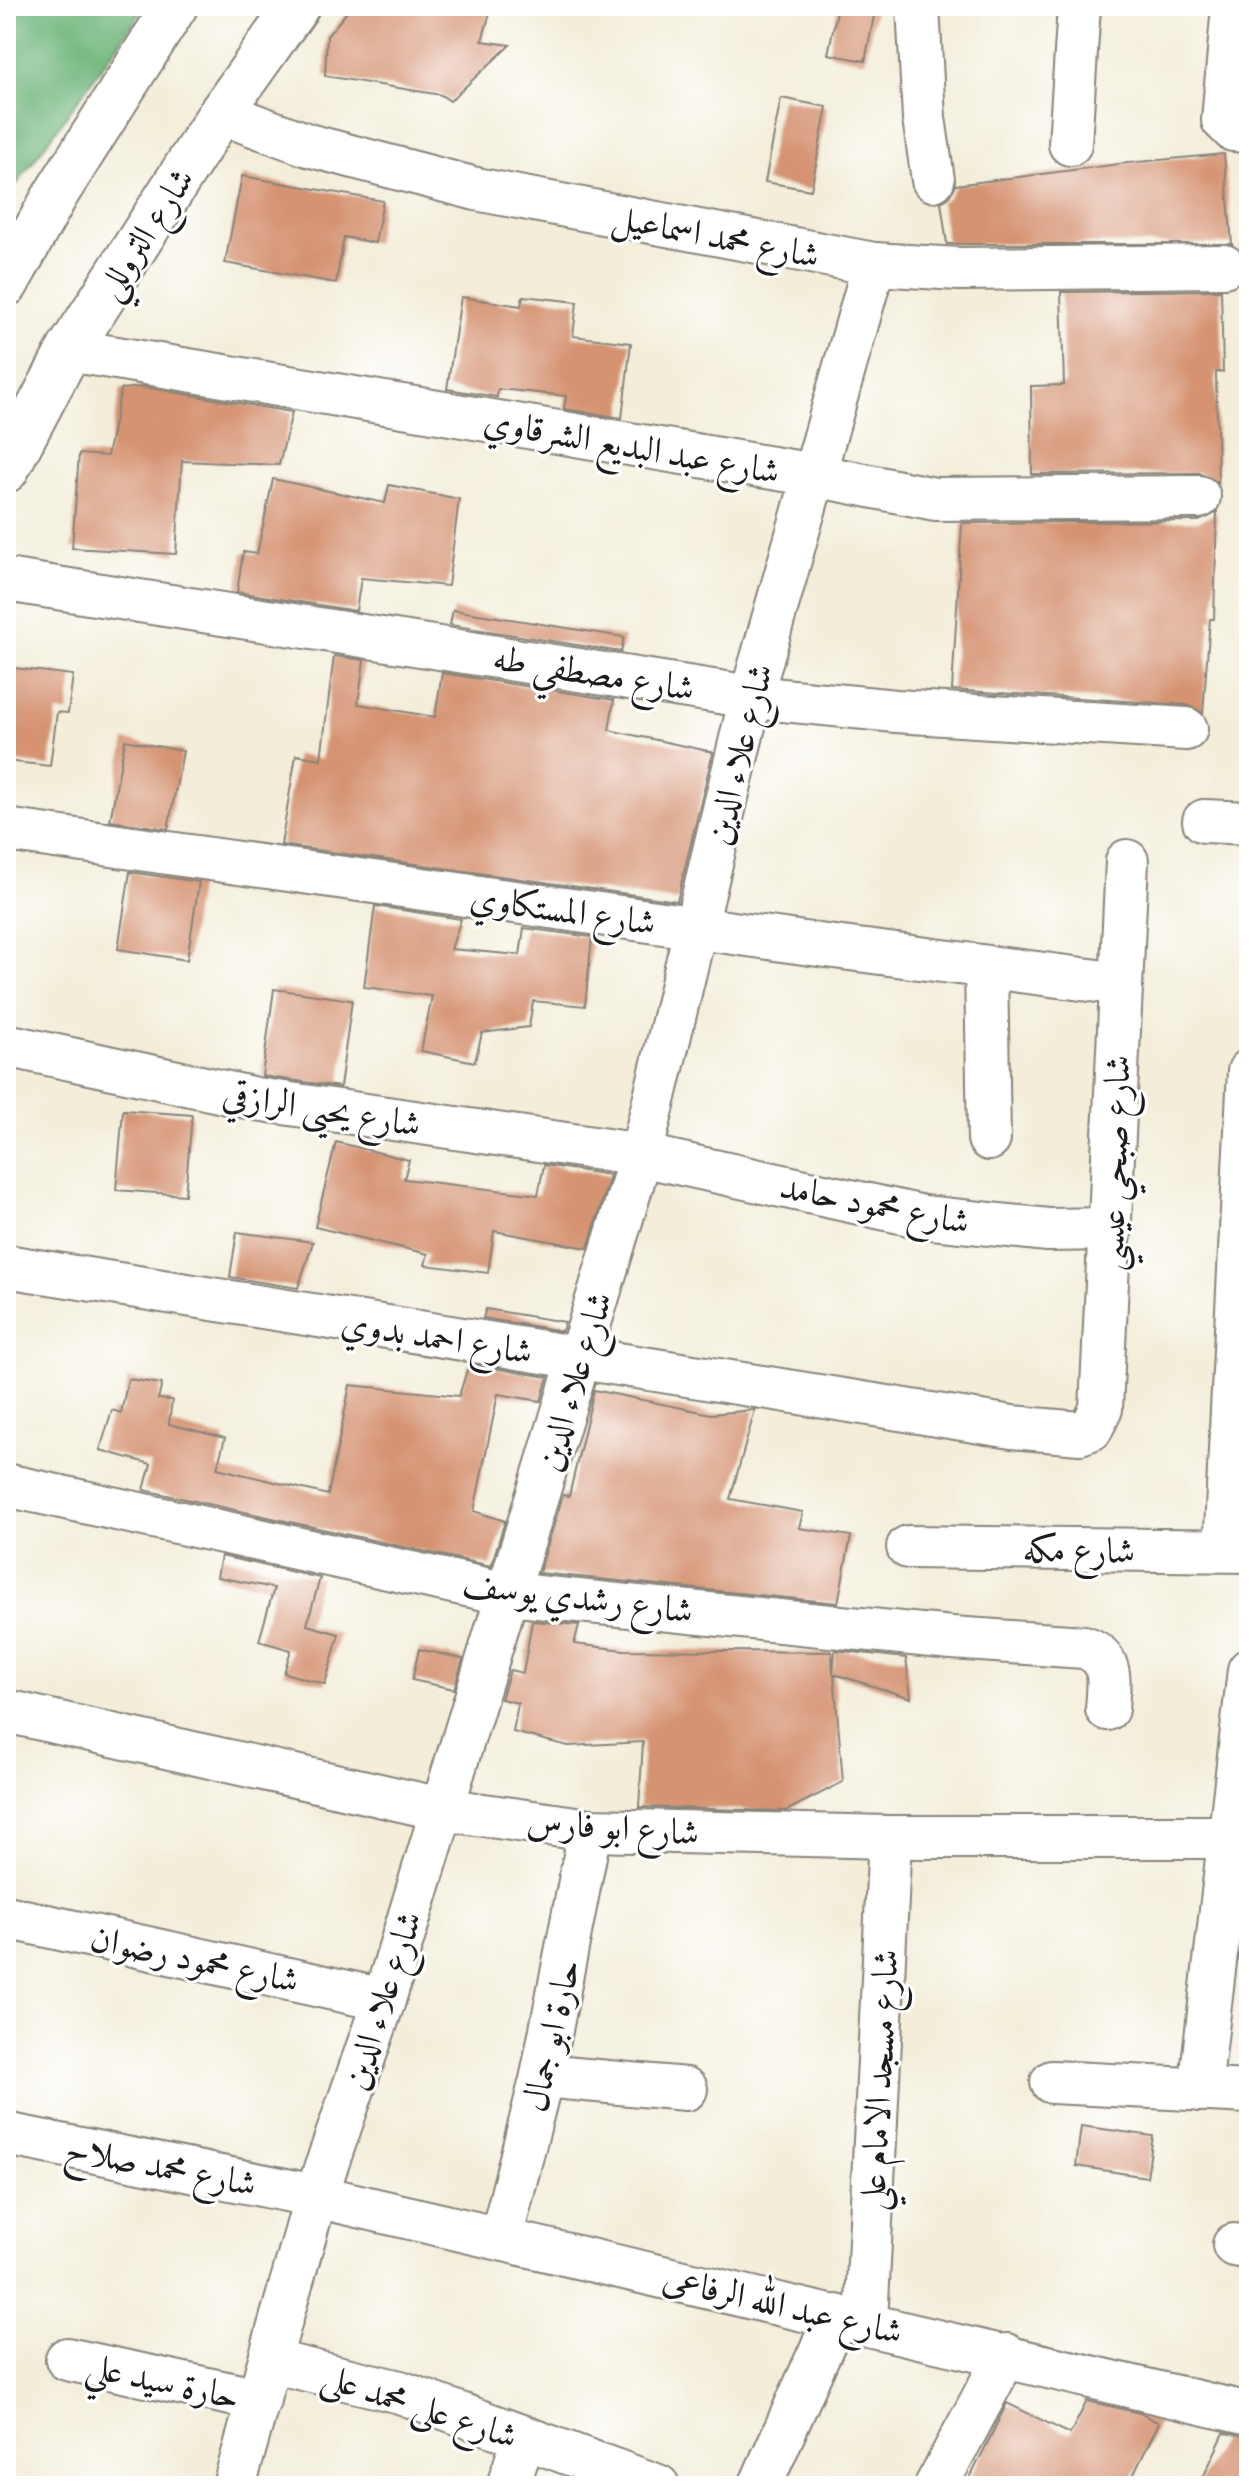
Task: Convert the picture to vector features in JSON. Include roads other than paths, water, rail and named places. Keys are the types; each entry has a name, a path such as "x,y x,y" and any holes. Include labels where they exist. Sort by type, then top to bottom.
{"street":[{"path":"6,284 56,194 175,6"},
{"name":"شارع التروللي","path":"6,470 69,350 221,113 297,6"},
{"path":"918,6 924,118 933,180"},
{"path":"1070,144 1079,6"},
{"path":"1233,6 1223,120 1233,130 1244,130"},
{"name":"شارع محمد اسماعيل","path":"221,113 308,145 476,189 874,264 959,269 1224,266"},
{"name":"شارع علاء الدين","path":"234,2486 316,2196 384,2000 641,1155 751,697 874,264"},
{"name":"شارع عبد البديع الشرقاوي","path":"69,350 814,475 935,499 1199,497"},
{"name":"شارع مصطفي طه","path":"6,580 751,697 896,711 1186,729"},
{"path":"1204,821 1249,823"},
{"name":"شارع المستكاوي","path":"6,830 695,928 1121,984"},
{"name":"شارع صبحي عيسي","path":"1058,1431 1080,1433 1091,1429 1101,1409 1127,861"},
{"path":"986,967 989,1139"},
{"name":"شارع يحيى الرازقي","path":"6,1045 256,1099 641,1155"},
{"path":"1237,1550 1249,1071"},
{"name":"شارع محمود حامد","path":"641,1155 923,1217 1048,1230 1111,1229"},
{"name":"شارع احمد بدوي","path":"6,1266 1012,1427 1058,1431"},
{"name":"شارع رشدي يوسف","path":"6,1485 508,1594 952,1638 1084,1647 1098,1652 1108,1664 1107,1709"},
{"name":"شارع مكه","path":"908,1547 1237,1550"},
{"path":"1200,2090 1249,1670"},
{"name":"شارع ابو فارس","path":"6,1711 441,1809 590,1830 890,1837 1231,1837"},
{"name":"حارة ابو جمال","path":"501,2238 542,2076 590,1830"},
{"name":"شارع مسجد الامام علي","path":"851,2320 890,1837"},
{"name":"شارع محمود رضوان","path":"6,1917 384,2000"},
{"path":"542,2076 686,2089"},
{"path":"1052,2082 1249,2092"},
{"name":"شارع محمد صلاح","path":"6,2134 316,2196"},
{"name":"شارع عبد الله الرفاعى","path":"316,2196 1249,2414"},
{"path":"760,2486 851,2320"},
{"path":"936,2486 1006,2355"},
{"name":"حارة سيد علي","path":"67,2359 265,2381"},
{"name":"شارع على محمد على","path":"265,2381 400,2392 658,2486"},
{"path":"508,2486 524,2438"}]}
